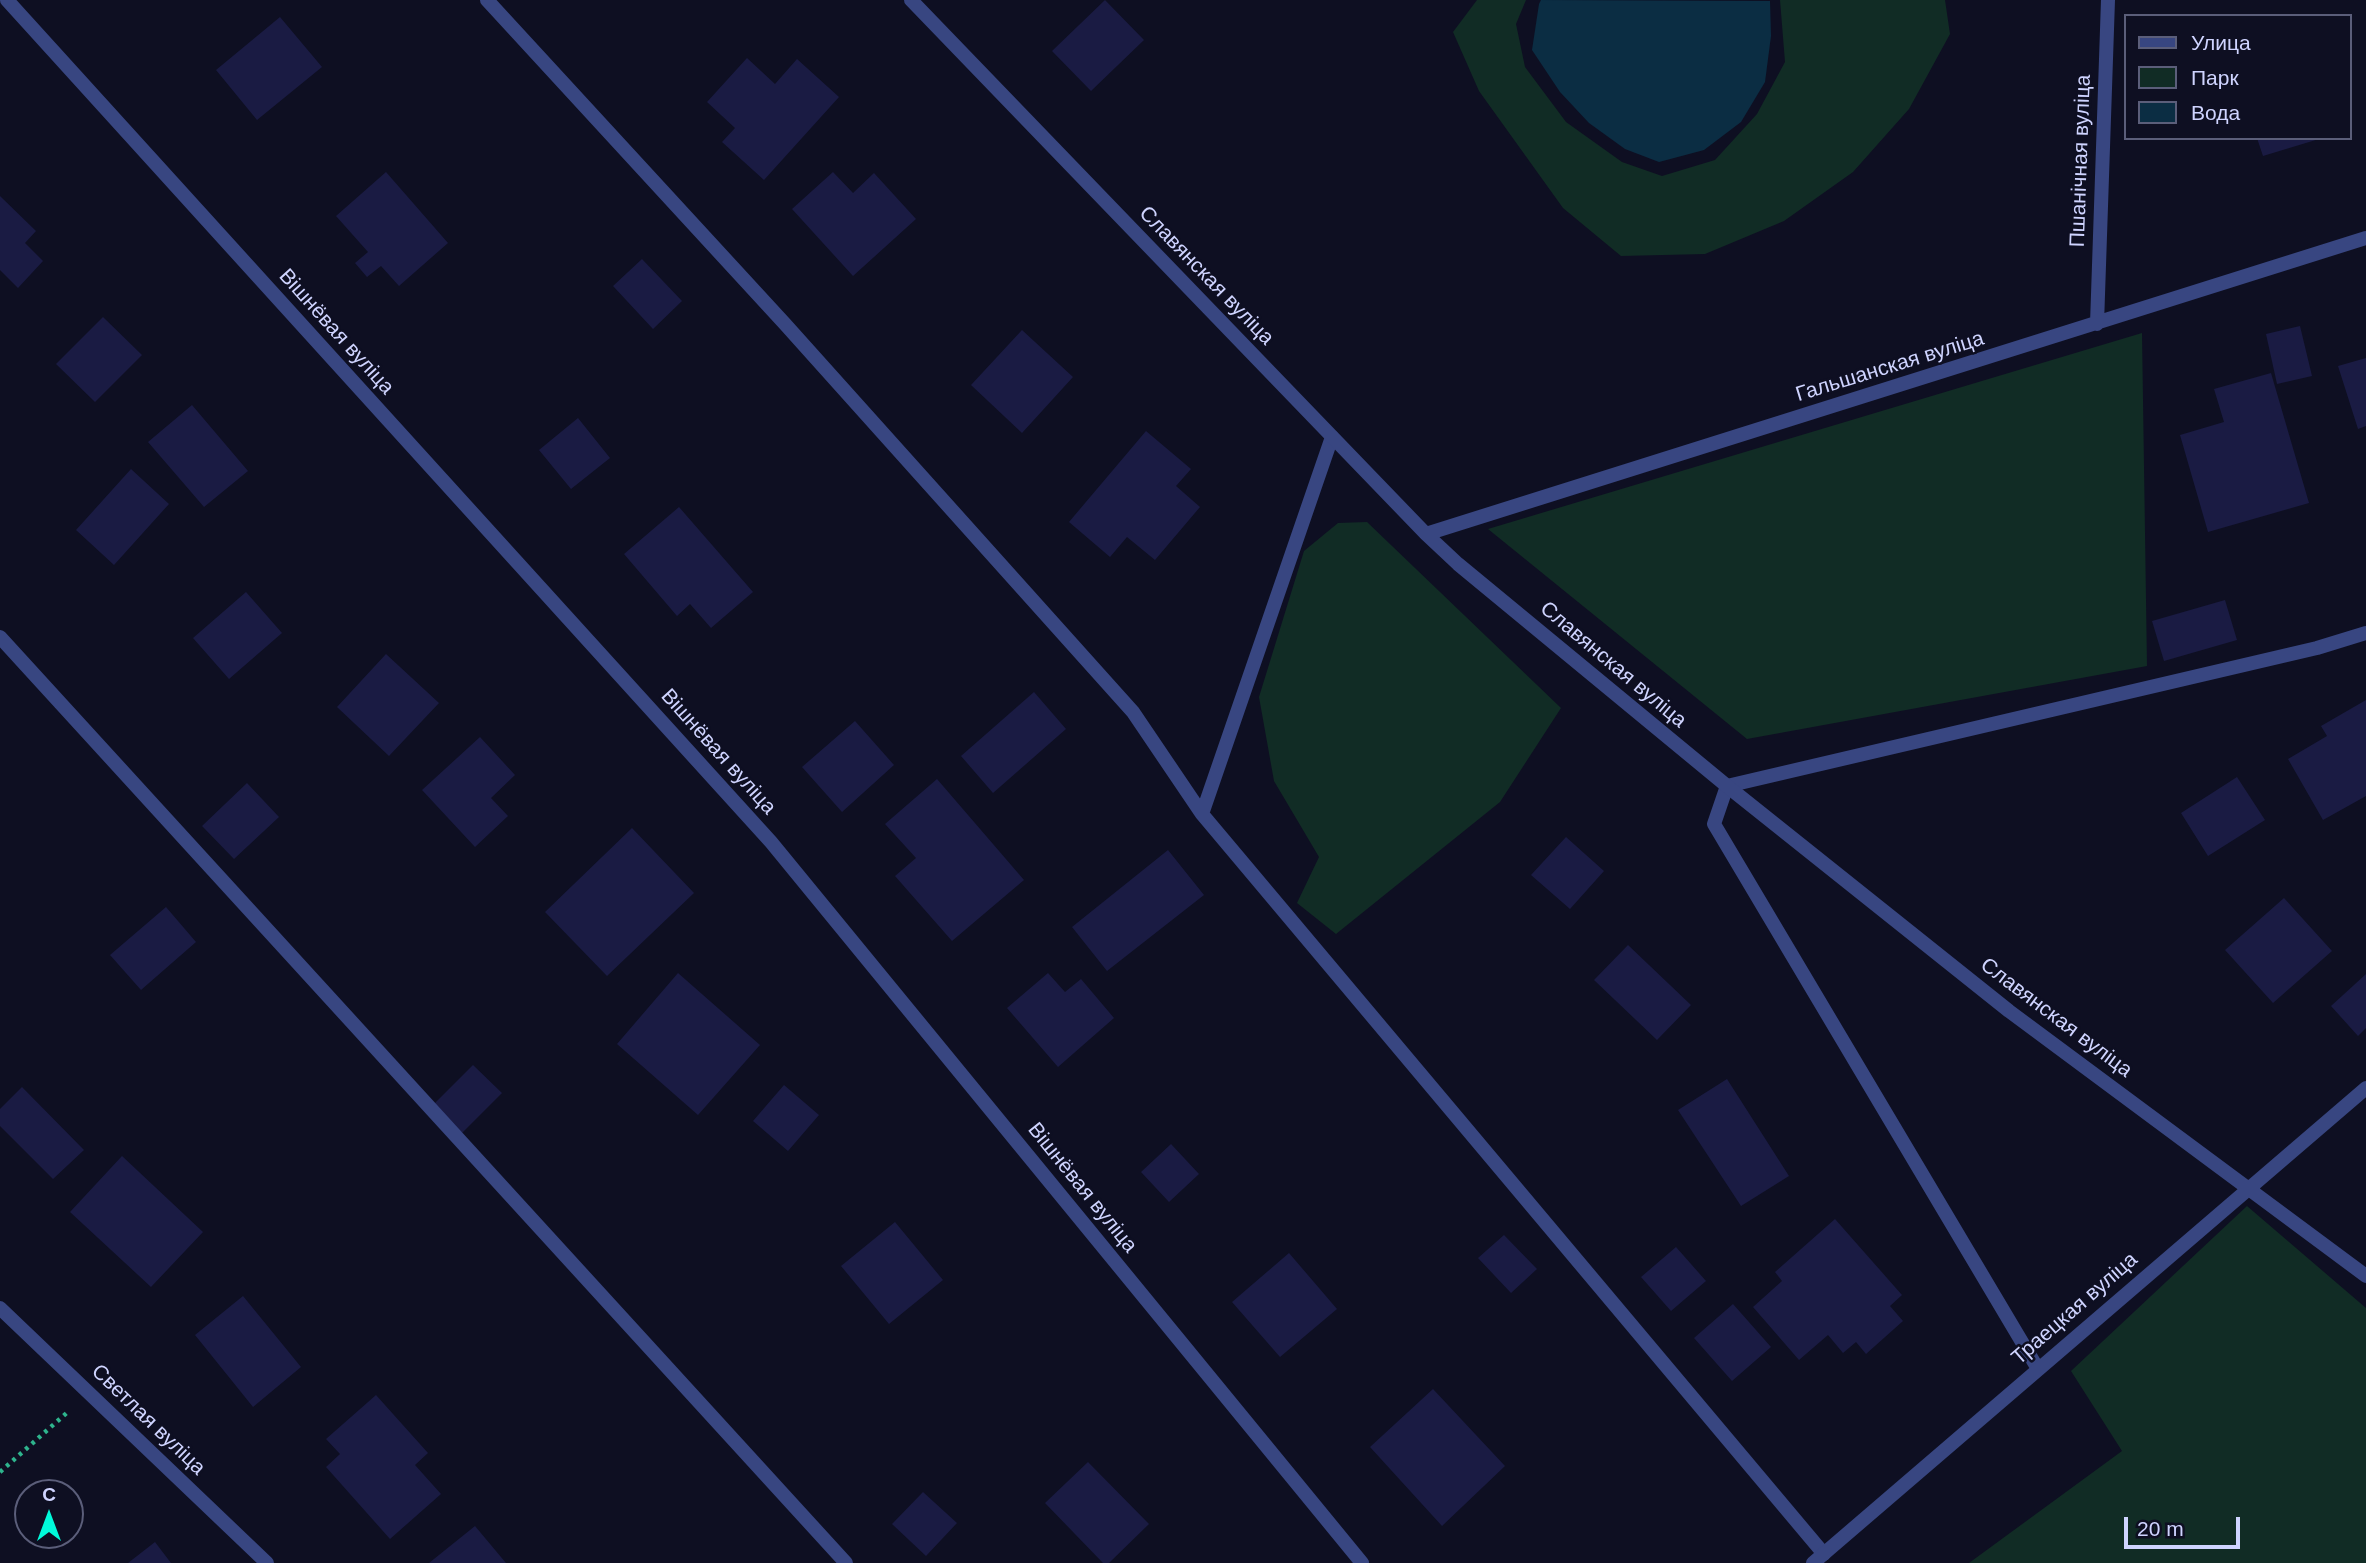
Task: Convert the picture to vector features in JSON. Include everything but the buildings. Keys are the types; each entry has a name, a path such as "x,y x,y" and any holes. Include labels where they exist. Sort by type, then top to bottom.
{"street":[{"name":"Вішнёвая вуліца","path":"6,0 771,842 1362,1563"},
{"path":"487,0 794,335 1133,712 1202,814 1819,1558"},
{"name":"Славянская вуліца","path":"911,0 1458,564 1727,786 2009,1011 2366,1276"},
{"name":"Пшанічная вуліца","path":"2097,324 2108,0"},
{"name":"Гальшанская вуліца","path":"1426,534 2366,238"},
{"path":"1202,814 1332,437"},
{"path":"2038,1369 1714,824 1727,786 2316,648 2366,633"},
{"path":"0,637 846,1563"},
{"name":"Траецкая вуліца","path":"1819,1558 2366,1088"},
{"name":"Светлая вуліца","path":"0,1308 267,1563"}],"path":[{"path":"0,1472 90,1392"}],"green space":[{"path":"1477,0 1526,0 1516,24 1525,67 1566,122 1622,162 1662,176 1715,160 1757,114 1785,62 1780,0 1945,0 1950,34 1909,109 1853,172 1784,221 1705,254 1621,256 1563,208 1479,91 1453,32"},
{"path":"2142,333 2147,666 1747,739 1488,529"},
{"path":"1367,522 1561,708 1500,802 1336,934 1297,903 1319,857 1274,781 1259,697 1304,551 1338,523"},
{"path":"2247,1206 2366,1308 2366,1563 1969,1563 2122,1451 2071,1371"}],"water":[{"path":"1541,0 1770,1 1771,36 1765,82 1741,122 1704,150 1659,162 1625,149 1589,123 1560,92 1532,50"}]}
